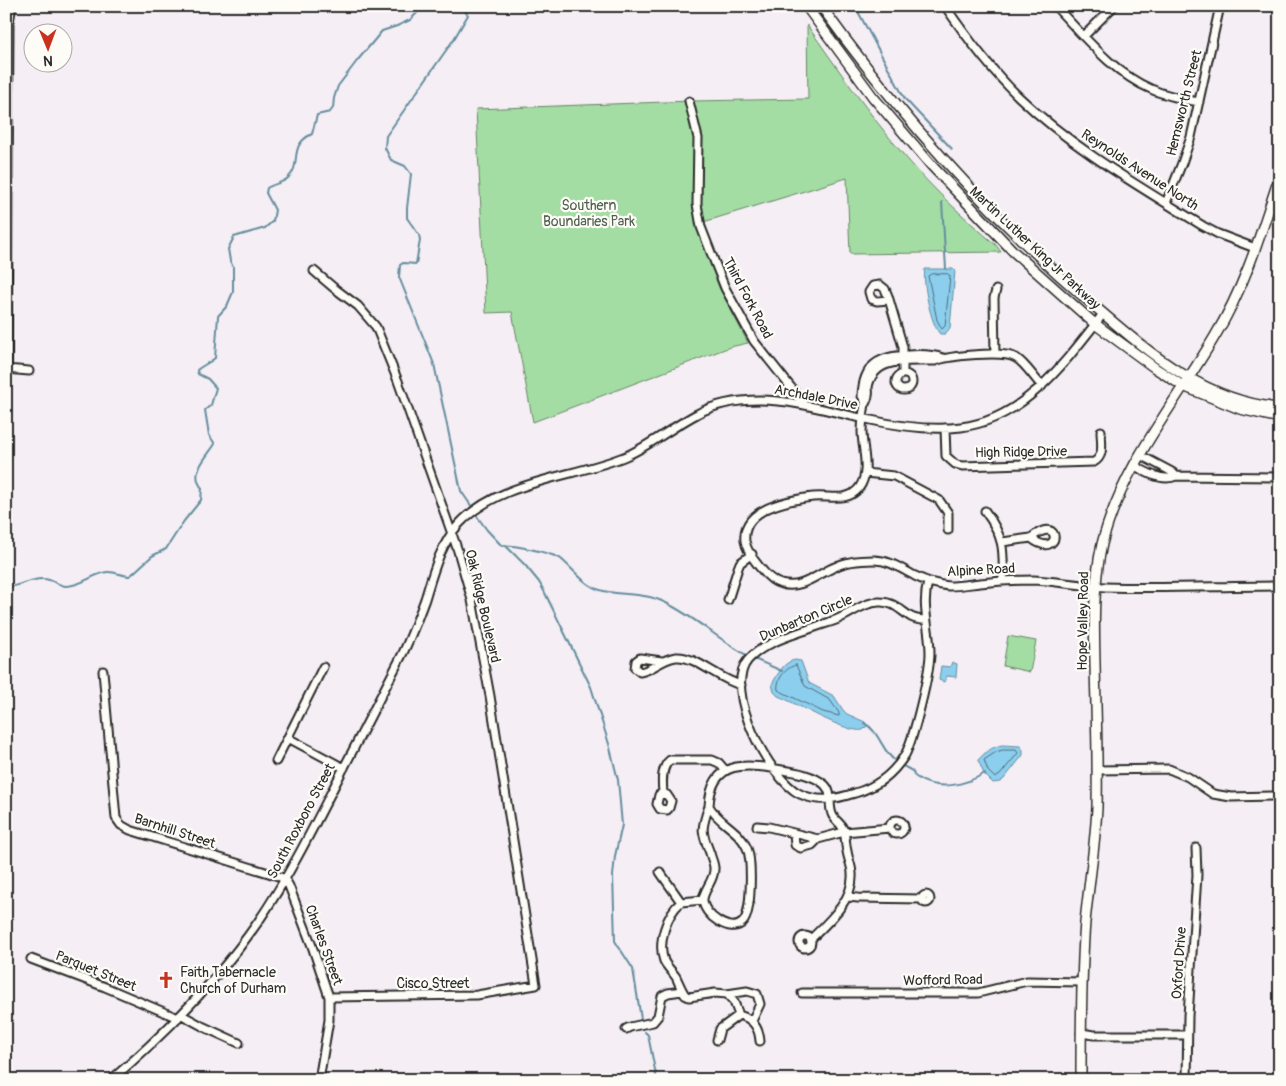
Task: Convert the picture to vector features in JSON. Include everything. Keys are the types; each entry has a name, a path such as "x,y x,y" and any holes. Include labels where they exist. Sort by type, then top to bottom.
{"main road":[{"name":"Martin Luther King Jr Parkway","path":"806,6 873,97 942,178 1014,252 1095,324 1155,368 1240,409 1280,418"},
{"name":"Martin Luther King Jr Parkway","path":"821,6 888,95 942,159 1033,252 1103,314 1185,382 1241,400 1280,408"},
{"name":"Hope Valley Road","path":"1081,1080 1082,982 1086,922 1096,839 1095,586 1101,551 1116,502 1134,465 1215,336 1228,311 1255,248 1280,175"}],"street":[{"path":"12,6 9,22 6,368 29,371"},
{"name":"Reynolds Avenue North","path":"945,6 962,31 998,74 1060,133 1111,170 1218,234 1255,248"},
{"path":"1055,6 1115,67 1140,84 1164,94 1199,102"},
{"path":"1084,36 1114,6"},
{"name":"Hemsworth Street","path":"1166,203 1187,150 1220,6"},
{"name":"Third Fork Road","path":"689,101 698,138 697,204 711,255 725,288 754,341 805,405"},
{"name":"Oak Ridge Boulevard","path":"314,270 358,306 376,327 398,381 466,576 478,632 536,985"},
{"path":"995,354 994,298 996,290"},
{"path":"889,300 902,348 902,374"},
{"name":"Archdale Drive","path":"452,533 472,512 493,499 516,490 627,456 706,409 728,403 758,400 787,402 900,426 961,427 994,417 1022,402 1042,386 1103,314"},
{"path":"948,530 948,513 939,500 894,476 865,473 863,419 865,401 868,397 868,387 877,369 903,358 935,361 943,358 1006,354 1021,362 1042,386"},
{"name":"High Ridge Drive","path":"944,428 946,456 955,464 962,466 1094,462 1100,456 1101,431"},
{"path":"1140,455 1176,476"},
{"path":"1134,465 1157,476 1170,479 1176,476 1280,477"},
{"name":"Alpine Road","path":"865,473 863,482 857,490 845,497 811,497 772,506 760,511 746,530 745,540 765,574 783,585 802,584 840,564 881,560 893,563 928,582 954,586 1035,580 1095,586 1280,586"},
{"path":"984,511 994,524 1002,542 1003,581"},
{"name":"South Roxboro Street","path":"111,1080 180,1017 237,950 285,880 409,640 440,556 452,533"},
{"path":"1002,542 1031,538"},
{"path":"728,600 740,564 752,554"},
{"name":"Dunbarton Circle","path":"926,620 913,618 886,602 873,602 840,618 771,644 753,656 745,665 741,685 747,718 754,738 788,786 800,794 816,799 830,800 876,785 894,770 905,754 913,732 929,664 930,646 925,600 928,582"},
{"path":"662,661 678,657 690,659 729,682 741,685"},
{"path":"276,762 323,667"},
{"name":"Barnhill Street","path":"103,672 116,818 118,822 130,830 266,872 285,880"},
{"path":"288,738 344,768"},
{"path":"663,793 663,773 667,762 670,760 712,760 719,763 725,770"},
{"path":"709,806 716,817 738,834 749,854 748,912 745,920 736,926 727,925 711,916 703,900 714,870 702,829 709,806 711,788 725,770 740,765 774,768 813,778 827,787 831,811 834,818 843,827 852,873 852,885 848,897 811,939"},
{"path":"1097,770 1169,769 1183,774 1213,794 1231,797 1271,796"},
{"path":"757,826 818,839 844,832 890,828"},
{"path":"794,834 795,845 801,848 812,845 818,839"},
{"name":"Oxford Drive","path":"1187,1080 1187,1035 1197,875 1196,848"},
{"path":"660,872 681,902"},
{"name":"Charles Street","path":"285,880 302,918 329,997 329,1020 319,1080"},
{"path":"848,897 922,899"},
{"path":"703,900 681,902 673,911 666,924 662,949 664,961 676,977 685,995 689,997 715,993 747,992 757,994 760,1004 752,1021"},
{"name":"Parquet Street","path":"31,958 240,1043"},
{"name":"Wofford Road","path":"802,993 978,993 1027,981 1082,982"},
{"name":"Cisco Street","path":"329,997 477,995 536,985"},
{"path":"626,1029 630,1026 653,1022 658,1016 662,996 682,990"},
{"path":"727,994 734,1002 739,1015 752,1021 758,1027 760,1041"},
{"path":"717,1040 720,1029 739,1015"},
{"path":"1081,1033 1094,1035 1187,1035"},
{"path":"1279,1080 1280,1046"}],"green space":[{"name":"Southern Boundaries Park","path":"807,25 865,107 903,154 959,213 996,245 1001,252 850,254 847,178 697,224 719,287 748,343 730,347 533,422 512,312 486,313 476,109 808,99"},
{"path":"1008,636 1036,641 1030,672 1003,666"}],"water":[{"path":"925,269 953,269 955,271 950,328 945,334 940,334 933,322 928,303 924,275"},
{"path":"795,660 801,661 809,683 834,696 847,714 865,722 867,726 863,730 855,730 834,723 778,696 774,692 772,684 784,666"},
{"path":"952,662 957,664 956,677 947,676 944,682 939,680 941,666 950,667"},
{"path":"1002,745 1020,746 1023,750 1023,755 1004,779 993,783 984,774 978,760 989,750"}],"waterway":[{"path":"6,588 39,579 50,580 63,586 72,585 107,572 130,576 152,556 166,549 184,521 201,500 202,488 198,482 198,471 215,444 209,435 205,410 211,405 216,388 208,379 198,374 197,370 215,358 218,316 227,306 233,292 233,267 228,249 234,237 265,228 273,221 275,210 266,193 267,188 286,180 292,173 300,144 312,134 317,115 330,112 333,108 338,86 357,61 382,31 410,20 424,6"},
{"path":"461,6 468,15 454,39 386,136 385,148 391,160 405,166 411,174 407,218 419,235 420,240 416,264 403,263 400,265 399,277 434,364 461,491 472,507"},
{"path":"855,6 905,99 952,149"},
{"path":"942,202 946,269"},
{"path":"476,515 502,546 505,545 539,582 591,687 618,780 622,825 615,856 613,876 615,941 633,969 641,1019"},
{"path":"502,546 522,547 557,557 594,588 615,593 640,595 664,602 686,614 748,656"},
{"path":"752,658 782,671"},
{"path":"864,723 874,731 888,753 897,762"},
{"path":"901,765 912,771 915,776 924,782 942,785 969,781 985,773"},
{"path":"645,1032 648,1035 657,1080"}],"place":[{"name":"Faith Tabernacle Church of Durham","path":"166,980"}]}
